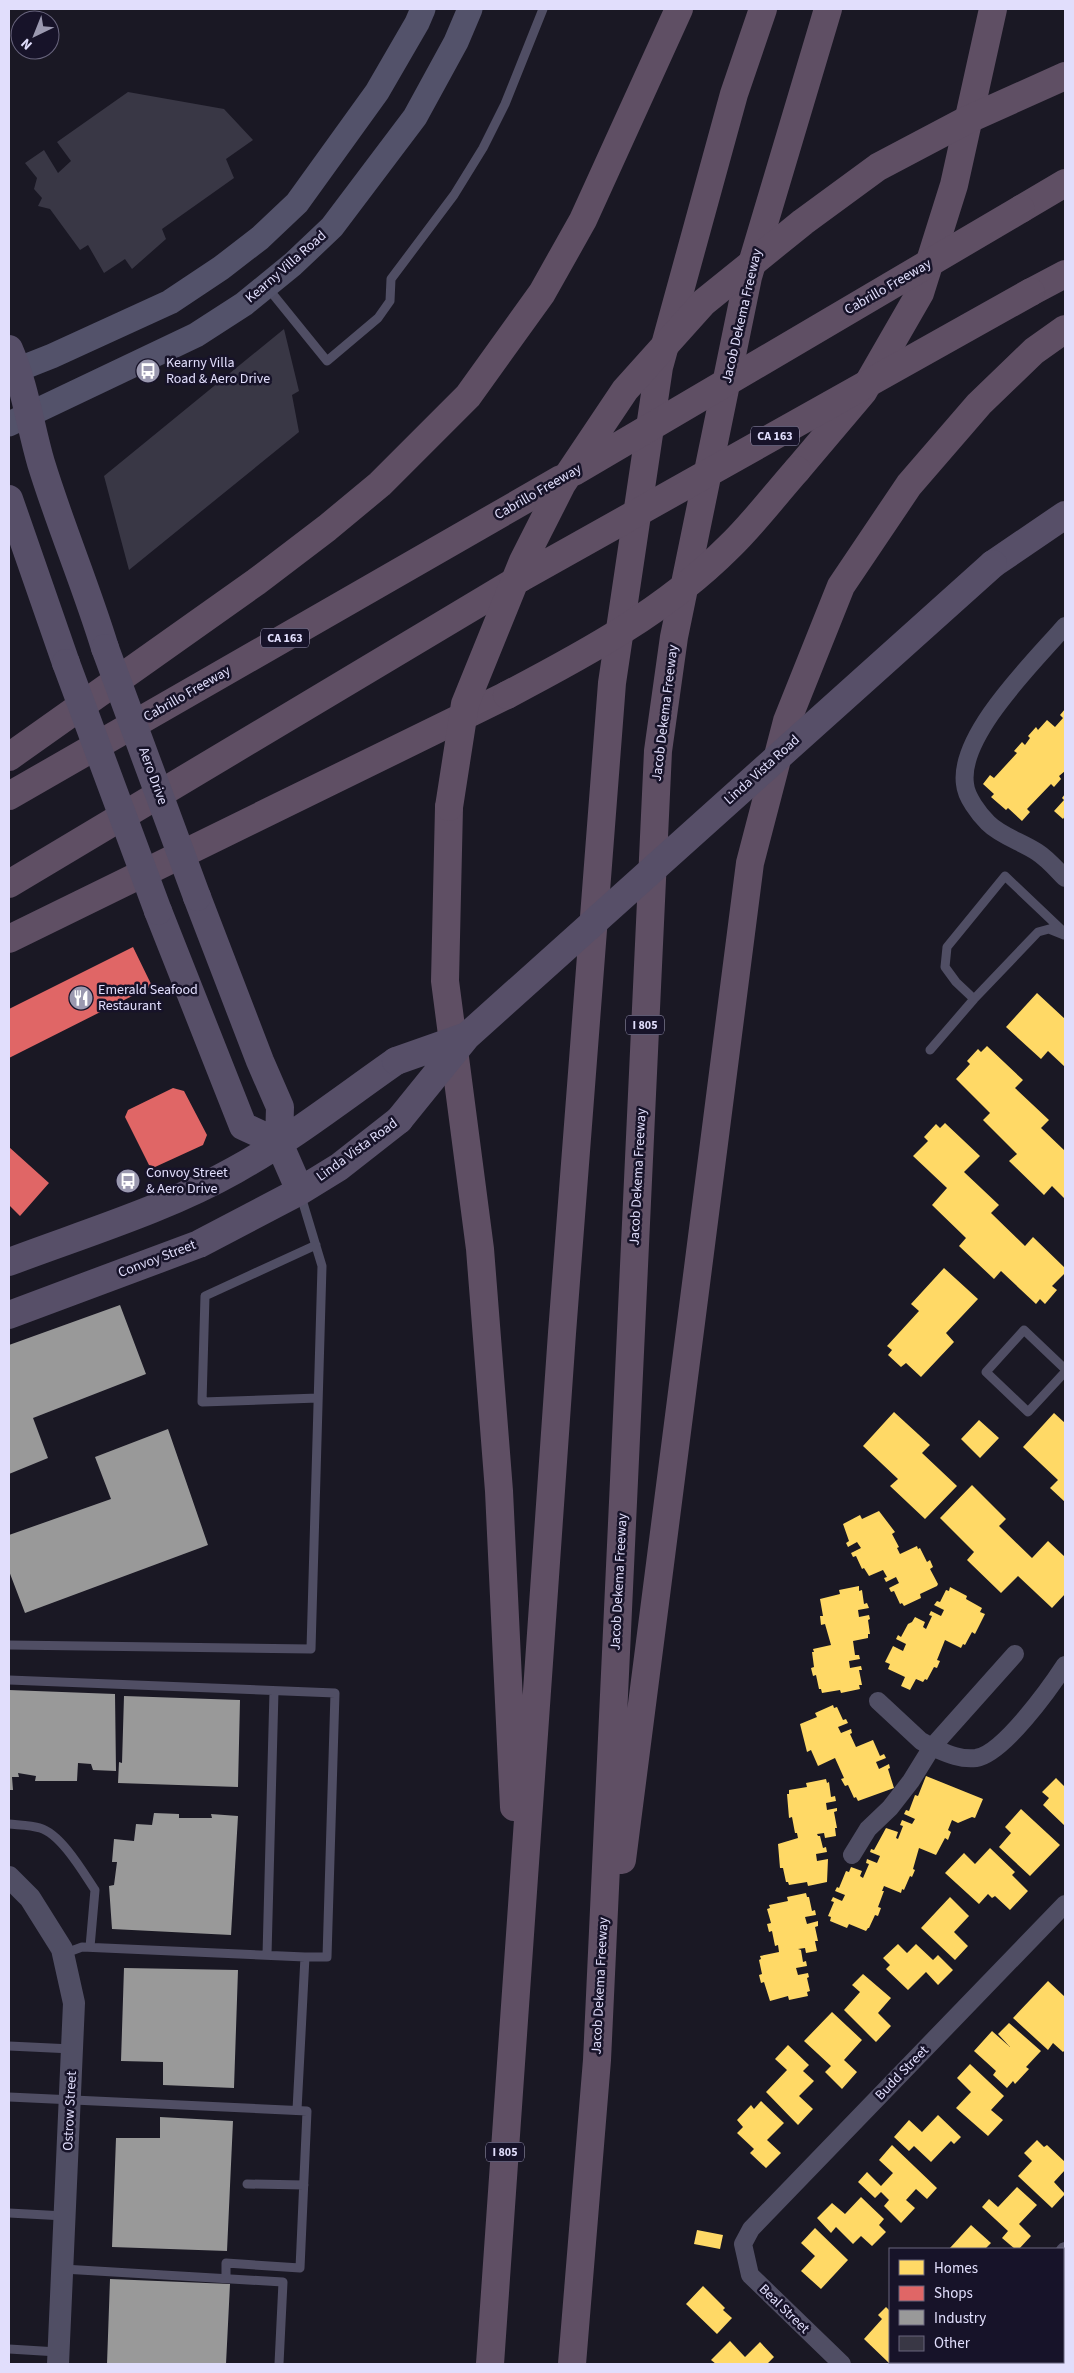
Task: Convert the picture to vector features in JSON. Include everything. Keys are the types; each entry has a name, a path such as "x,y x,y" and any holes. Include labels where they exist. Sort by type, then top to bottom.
{"highway":[{"path":"9,757 256,582 327,528 380,484 468,396 542,292 583,220 679,9"},
{"name":"I 805","path":"490,2364 562,1333 612,683 659,367 734,94 763,9"},
{"name":"Jacob Dekema Freeway","path":"572,2364 597,2060 658,751 674,637 748,277 828,9"},
{"path":"9,939 508,695 584,655 658,608 729,547 862,392 920,293 954,185 993,9"},
{"path":"520,1939 499,1491 480,1249 445,981 449,807 465,704 523,561 562,484 625,390 704,302 803,222 878,167 968,120 1065,76"},
{"name":"Cabrillo Freeway","path":"9,796 561,479 1065,183"},
{"name":"CA 163","path":"9,884 519,579 1065,274"},
{"path":"597,2060 750,863 786,720 841,586 910,485 979,404 1034,351 1065,329"}],"main road":[{"path":"12,363 52,356 170,302 221,268 260,238 297,203 371,100 417,23 423,9"},
{"name":"Kearny Villa Road","path":"20,419 196,335 244,304 332,227 415,117 456,42 470,9"},
{"name":"Aero Drive","path":"12,363 20,419 41,462 105,648 197,897 260,1061 280,1107 280,1143 300,1191"},
{"path":"9,499 66,662 158,911 243,1126 280,1143"},
{"name":"Linda Vista Road","path":"300,1191 339,1167 399,1120 466,1036 993,564 1065,515"},
{"name":"Linda Vista Road","path":"280,1143 396,1061 466,1036"},
{"path":"9,1262 186,1195 236,1170 280,1143"},
{"name":"Convoy Street","path":"9,1315 199,1244 300,1191"}],"street":[{"path":"1065,626 996,707 976,736 965,768 965,785 974,804 990,825 1040,853 1065,878"},
{"path":"852,1855 868,1829 890,1808 911,1781 932,1746 1015,1654"},
{"path":"878,1701 921,1741 951,1755 964,1758 986,1755 998,1747 1048,1692 1065,1665"},
{"name":"Ostrow Street","path":"9,1877 30,1898 63,1954 74,2003 58,2358"},
{"name":"Budd Street","path":"743,2244 758,2222 1065,1904"},
{"name":"Beal Street","path":"743,2244 750,2275 842,2364"}],"lane":[{"path":"266,286 327,361 378,318 392,295 391,279 454,195 483,148 505,104 544,9"},
{"path":"974,999 956,982 945,967 947,947 1005,876 1065,934"},
{"path":"930,1050 974,999 1038,932 1049,929 1065,934"},
{"path":"9,1645 311,1649 322,1266 300,1191"},
{"path":"316,1245 205,1296 202,1402 318,1398"},
{"path":"1024,1330 1065,1370 1028,1412 986,1372 1024,1330"},
{"path":"9,1680 335,1693 327,1957 82,1947 63,1954"},
{"path":"267,1955 274,1690"},
{"path":"9,1824 39,1827 47,1831 67,1850 96,1890 90,1948"},
{"path":"297,2110 305,1956"},
{"path":"9,2046 72,2049"},
{"path":"9,2097 307,2111 300,2268 226,2263 226,2278"},
{"path":"247,2184 304,2185"},
{"path":"9,2213 65,2216"},
{"path":"62,2269 283,2282 279,2364"},
{"path":"9,2349 58,2358"}],"building: Homes":[{"path":"1065,709 1065,771 1059,776 1061,779 1054,787 1051,784 1027,809 1030,812 1022,821 1008,808 1006,810 991,797 994,794 983,784 990,775 994,778 1017,753 1014,751 1022,742 1025,745 1030,738 1028,736 1036,727 1038,730 1047,720 1055,727 1063,718 1060,715"},
{"path":"1065,794 1065,816 1063,819 1054,811 1064,800 1062,798"},
{"path":"1037,993 1065,1019 1065,1067 1048,1051 1041,1059 1006,1027"},
{"path":"987,1046 1023,1080 1015,1088 1049,1120 1041,1128 1065,1151 1065,1199 1052,1186 1044,1195 1009,1161 1017,1154 983,1120 990,1113 956,1079 970,1064 967,1061 978,1049 981,1052"},
{"path":"945,1123 980,1156 964,1172 999,1205 991,1213 1025,1246 1033,1237 1065,1268 1065,1273 1052,1286 1057,1290 1045,1304 1040,1299 1036,1304 1001,1271 994,1279 959,1246 966,1238 932,1205 947,1188 913,1156 928,1141 924,1137 936,1124 940,1128"},
{"path":"944,1268 978,1299 946,1333 954,1342 921,1377 906,1363 901,1367 888,1355 892,1350 887,1346 919,1311 911,1304"},
{"path":"894,1412 930,1445 922,1453 957,1486 925,1519 890,1486 898,1479 863,1446"},
{"path":"1054,1413 1065,1423 1065,1502 1050,1488 1058,1480 1023,1447"},
{"path":"979,1420 999,1438 980,1458 961,1439"},
{"path":"972,1485 1006,1519 999,1526 1032,1558 1048,1541 1065,1557 1065,1594 1052,1608 1018,1576 1001,1593 967,1560 974,1552 940,1518"},
{"path":"879,1511 895,1532 892,1534 899,1547 897,1548 900,1554 917,1546 918,1549 920,1548 927,1562 930,1560 933,1567 930,1569 938,1584 920,1594 921,1598 904,1606 902,1603 900,1604 894,1591 891,1592 889,1588 899,1583 896,1577 886,1582 884,1578 887,1577 883,1570 869,1576 864,1568 862,1569 856,1556 853,1557 851,1553 861,1548 857,1542 848,1547 846,1543 849,1541 843,1524 860,1515 862,1519"},
{"path":"859,1586 859,1591 862,1590 864,1604 867,1603 869,1608 858,1610 859,1617 869,1615 870,1634 868,1634 868,1638 853,1641 855,1655 859,1655 860,1659 849,1661 850,1668 861,1666 862,1670 859,1670 862,1685 859,1685 860,1689 841,1693 840,1690 822,1693 821,1689 819,1689 816,1675 813,1676 811,1668 814,1667 813,1649 831,1645 825,1624 821,1625 820,1616 823,1616 820,1599 840,1594 839,1590"},
{"path":"950,1587 967,1596 966,1599 982,1608 980,1612 985,1614 975,1634 972,1632 965,1645 963,1644 961,1648 945,1640 937,1660 940,1661 937,1668 934,1667 927,1680 925,1679 923,1682 916,1679 910,1690 901,1686 905,1677 888,1669 890,1664 885,1662 893,1646 903,1651 906,1644 896,1639 898,1635 901,1637 908,1624 915,1617 925,1622 923,1627 926,1629 932,1616 929,1615 931,1611 941,1616 944,1610 934,1605 937,1601 940,1602 946,1590 949,1591"},
{"path":"833,1705 834,1708 837,1707 843,1720 846,1719 848,1723 838,1727 841,1733 851,1729 852,1733 850,1734 856,1747 873,1740 880,1756 884,1754 886,1758 876,1762 879,1769 889,1764 890,1768 888,1769 894,1788 858,1801 856,1797 854,1798 848,1785 845,1786 841,1779 844,1778 835,1758 818,1766 811,1750 807,1752 800,1724 817,1717 815,1713"},
{"path":"926,1776 983,1799 975,1818 972,1817 958,1823 952,1820 948,1830 951,1832 948,1840 945,1838 936,1855 919,1848 913,1869 915,1870 904,1890 902,1889 901,1893 884,1886 878,1907 881,1908 878,1916 875,1915 866,1931 849,1924 847,1928 830,1921 831,1917 828,1916 834,1902 831,1901 833,1897 842,1901 845,1895 835,1891 837,1887 839,1888 846,1871 849,1872 851,1867 862,1871 860,1876 863,1878 869,1864 866,1863 867,1859 877,1863 880,1856 870,1852 871,1849 874,1850 886,1828 898,1832 896,1838 898,1839 903,1826 900,1825 902,1820 912,1824 915,1819 904,1814 906,1810 909,1811 915,1795 918,1796"},
{"path":"1056,1778 1065,1787 1065,1826 1043,1805 1049,1798 1042,1792"},
{"path":"826,1779 827,1783 829,1782 831,1797 835,1796 836,1801 826,1803 827,1810 837,1808 837,1811 834,1812 837,1828 835,1828 836,1836 825,1838 824,1833 817,1834 820,1836 823,1848 826,1847 827,1852 816,1854 817,1861 828,1859 827,1882 808,1886 807,1882 789,1885 786,1882 783,1868 780,1868 778,1844 798,1838 797,1833 795,1833 792,1817 789,1818 787,1794 789,1794 789,1790 807,1787 806,1783"},
{"path":"1021,1809 1060,1845 1030,1876 999,1847 1011,1833 1005,1827"},
{"path":"990,1848 1015,1872 1012,1875 1028,1891 1010,1910 995,1896 992,1898 988,1894 979,1904 945,1873 964,1853 975,1864"},
{"path":"806,1893 807,1897 809,1897 812,1911 815,1910 816,1915 805,1917 807,1924 818,1921 818,1926 815,1927 818,1941 815,1941 817,1951 806,1953 805,1948 798,1949 801,1950 803,1962 806,1961 807,1966 796,1968 798,1975 808,1973 809,1977 807,1978 810,1991 807,1992 808,1996 789,2000 788,1996 770,2001 764,1982 761,1983 759,1975 762,1974 759,1960 761,1959 760,1956 779,1952 778,1945 775,1946 772,1931 769,1932 767,1924 771,1923 767,1909 770,1908 769,1905 788,1901 787,1897"},
{"path":"950,1897 969,1916 954,1932 968,1946 955,1960 921,1928"},
{"path":"898,1944 907,1953 916,1944 933,1960 938,1955 953,1970 938,1985 926,1972 908,1990 886,1969 890,1965 883,1958"},
{"path":"863,1974 891,1998 878,2013 891,2026 876,2042 844,2010 860,1992 852,1985"},
{"path":"1048,1981 1065,1997 1065,2050 1063,2052 1053,2043 1048,2050 1013,2018"},
{"path":"832,2012 862,2040 844,2060 857,2072 842,2089 825,2072 831,2066 804,2041"},
{"path":"1009,2023 1041,2051 1026,2067 1029,2069 1015,2084 1013,2081 1007,2088 993,2075 996,2071 974,2051 992,2031 1010,2047 998,2034"},
{"path":"788,2045 809,2065 803,2071 814,2081 799,2096 813,2109 798,2125 766,2092 787,2070 775,2059"},
{"path":"970,2064 1004,2096 991,2110 1003,2120 988,2136 956,2108 971,2092 957,2078"},
{"path":"761,2101 784,2123 767,2140 781,2153 766,2168 750,2153 754,2149 737,2133 743,2127 737,2120 751,2105 754,2109"},
{"path":"938,2115 961,2137 954,2144 951,2141 931,2162 914,2146 909,2151 894,2137 909,2120 922,2132"},
{"path":"1037,2140 1044,2147 1047,2145 1065,2162 1065,2170 1054,2182 1065,2194 1052,2208 1018,2176 1032,2161 1024,2153"},
{"path":"892,2145 937,2188 927,2199 916,2189 906,2200 915,2208 901,2223 884,2206 889,2200 881,2192 875,2198 858,2182 867,2172 881,2186 893,2173 879,2160"},
{"path":"1017,2187 1037,2205 1019,2224 1031,2236 1020,2248 1014,2248 1002,2238 1008,2231 982,2207 989,2199 998,2207"},
{"path":"861,2197 884,2219 879,2225 886,2232 872,2246 861,2236 853,2244 836,2227 831,2233 817,2218 832,2203 845,2214"},
{"path":"971,2225 991,2243 986,2248 950,2248"},
{"path":"815,2228 848,2260 821,2289 801,2271 815,2256 801,2243"},
{"path":"697,2230 723,2235 720,2249 694,2244"},
{"path":"703,2286 725,2308 723,2310 732,2318 717,2334 686,2304"},
{"path":"886,2307 889,2310 889,2363 864,2339 882,2319 878,2315"},
{"path":"730,2341 745,2357 760,2342 774,2357 767,2364 716,2364 711,2360"}],"building: Shops":[{"name":"Emerald Seafood Restaurant","path":"133,947 152,986 9,1058 9,1009"},
{"path":"173,1088 184,1091 207,1135 203,1145 155,1167 149,1165 125,1117 128,1110"},
{"path":"9,1147 49,1183 20,1216 9,1205"}],"building: Industry":[{"path":"120,1305 146,1374 33,1418 48,1458 9,1474 9,1345"},
{"path":"168,1429 208,1545 25,1613 9,1571 9,1535 111,1499 95,1457"},
{"path":"9,1690 115,1694 116,1771 93,1770 91,1764 78,1763 77,1781 35,1781 36,1776 18,1773 19,1777 12,1777 13,1790 9,1790"},
{"path":"124,1696 240,1700 238,1787 118,1783 119,1762 122,1763"},
{"path":"154,1813 179,1814 179,1818 212,1818 211,1814 238,1816 231,1935 112,1929 109,1886 114,1885 117,1862 112,1862 114,1839 134,1841 136,1824 152,1825"},
{"path":"124,1968 238,1970 234,2088 163,2085 163,2062 121,2061"},
{"path":"160,2117 233,2121 227,2251 112,2247 116,2138 160,2138"},
{"path":"110,2279 230,2284 226,2364 107,2364"}],"building: Other":[{"path":"128,92 224,109 253,140 226,159 234,178 162,229 166,239 132,269 125,259 104,273 88,245 80,250 50,209 38,206 42,198 34,189 37,178 25,163 44,150 58,173 71,161 57,142"},
{"path":"284,329 299,391 292,395 299,432 129,570 104,476"}],"place":[{"name":"Kearny Villa Road & Aero Drive","path":"148,371"},
{"name":"Emerald Seafood Restaurant","path":"81,998"},
{"name":"Convoy Street & Aero Drive","path":"128,1181"}]}
